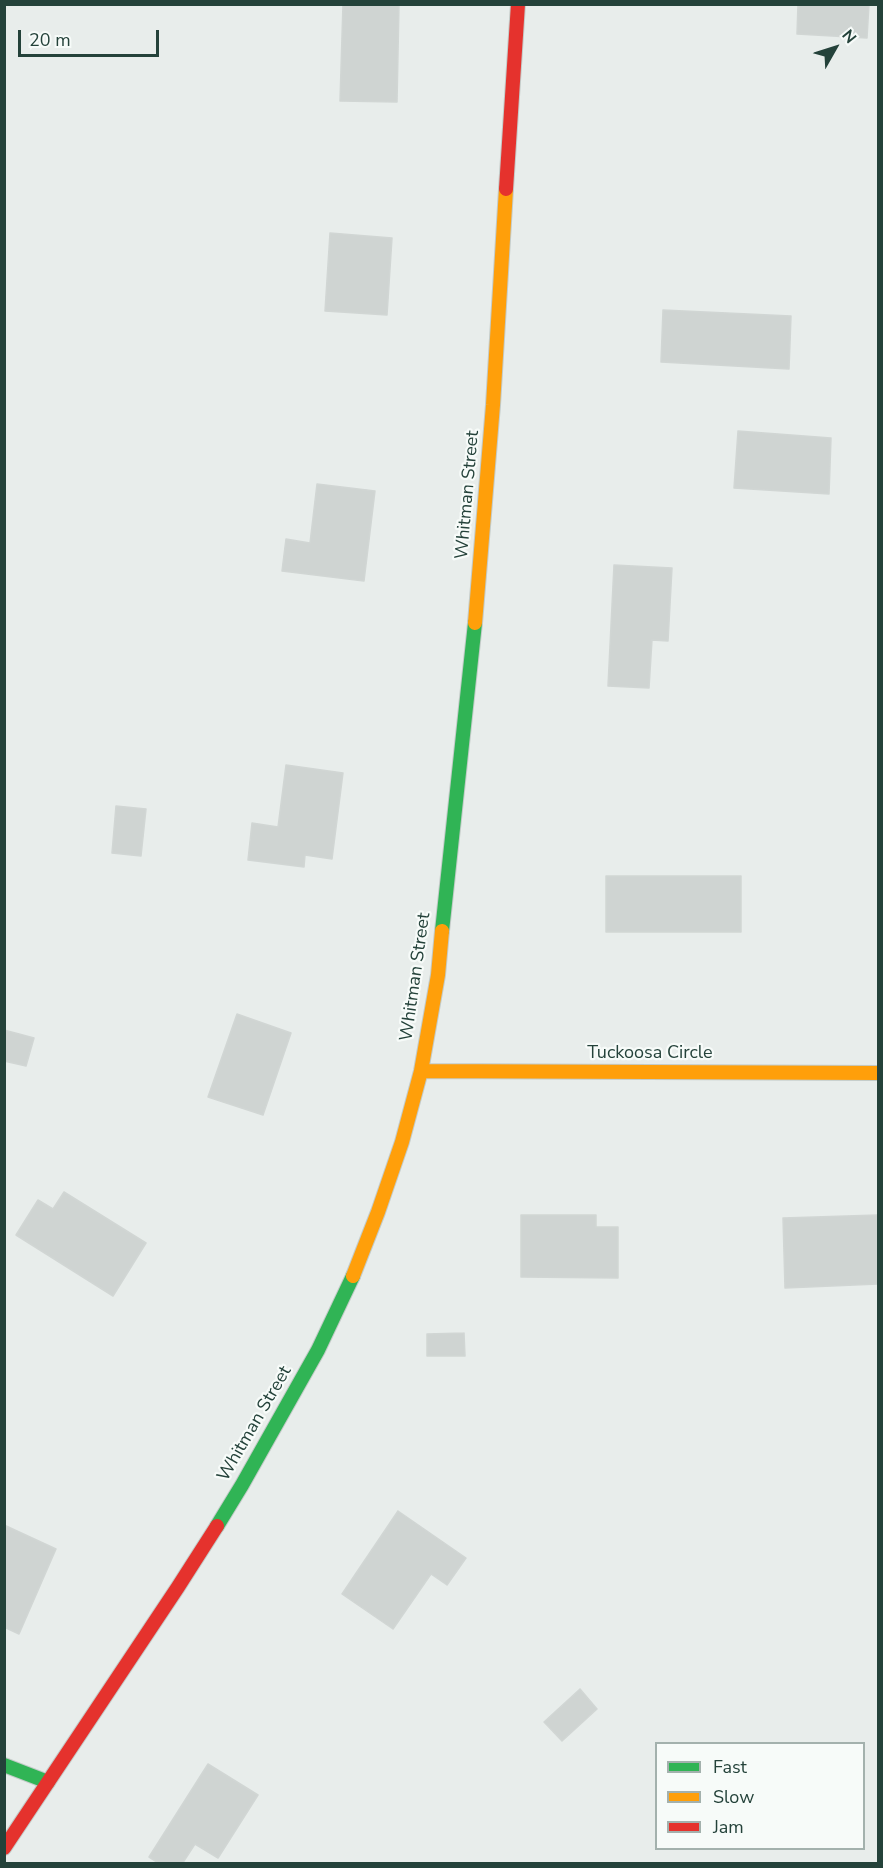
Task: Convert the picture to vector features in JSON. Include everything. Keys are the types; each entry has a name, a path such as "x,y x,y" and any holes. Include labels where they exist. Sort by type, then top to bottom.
{"street":[{"name":"Whitman Street","path":"4,1848 190,1569 242,1485 318,1350 351,1280 402,1142 421,1071 438,975 486,512 518,4"},
{"name":"Tuckoosa Circle","path":"421,1071 879,1073"},
{"path":"4,1765 48,1782"}],"building":[{"path":"343,4 399,4 397,102 340,101"},
{"path":"798,4 869,4 867,38 797,34"},
{"path":"330,233 392,238 387,315 325,311"},
{"path":"663,310 791,316 789,369 661,362"},
{"path":"738,431 831,438 829,494 734,488"},
{"path":"317,484 375,491 364,581 282,571 286,539 310,543"},
{"path":"614,565 672,568 668,641 652,640 649,688 608,686"},
{"path":"286,765 343,773 332,859 305,855 304,867 248,860 252,823 278,827"},
{"path":"116,806 146,809 141,856 112,853"},
{"path":"606,876 741,876 741,932 606,932"},
{"path":"237,1014 291,1033 263,1115 208,1097"},
{"path":"4,1030 34,1038 26,1066 4,1061"},
{"path":"64,1192 146,1243 113,1296 16,1235 38,1200 53,1209"},
{"path":"521,1215 596,1215 596,1227 618,1227 618,1278 521,1277"},
{"path":"878,1215 878,1284 785,1288 783,1218"},
{"path":"464,1333 465,1356 427,1356 427,1334"},
{"path":"398,1511 466,1558 447,1585 431,1574 393,1629 342,1594"},
{"path":"4,1525 56,1549 19,1634 4,1627"},
{"path":"580,1689 597,1709 562,1741 544,1722"},
{"path":"208,1764 258,1795 218,1858 195,1844 182,1864 160,1864 149,1857"}],"traffic: fast":[{"path":"442,931 475,623"},
{"path":"217,1526 318,1350 353,1276"},
{"path":"4,1765 48,1782"}],"traffic: slow":[{"path":"475,623 493,405 506,189"},
{"path":"353,1276 402,1142 421,1071 438,975 442,931"},
{"path":"421,1071 878,1073"}],"traffic: jam":[{"path":"506,189 518,4"},
{"path":"4,1848 217,1526"}]}
